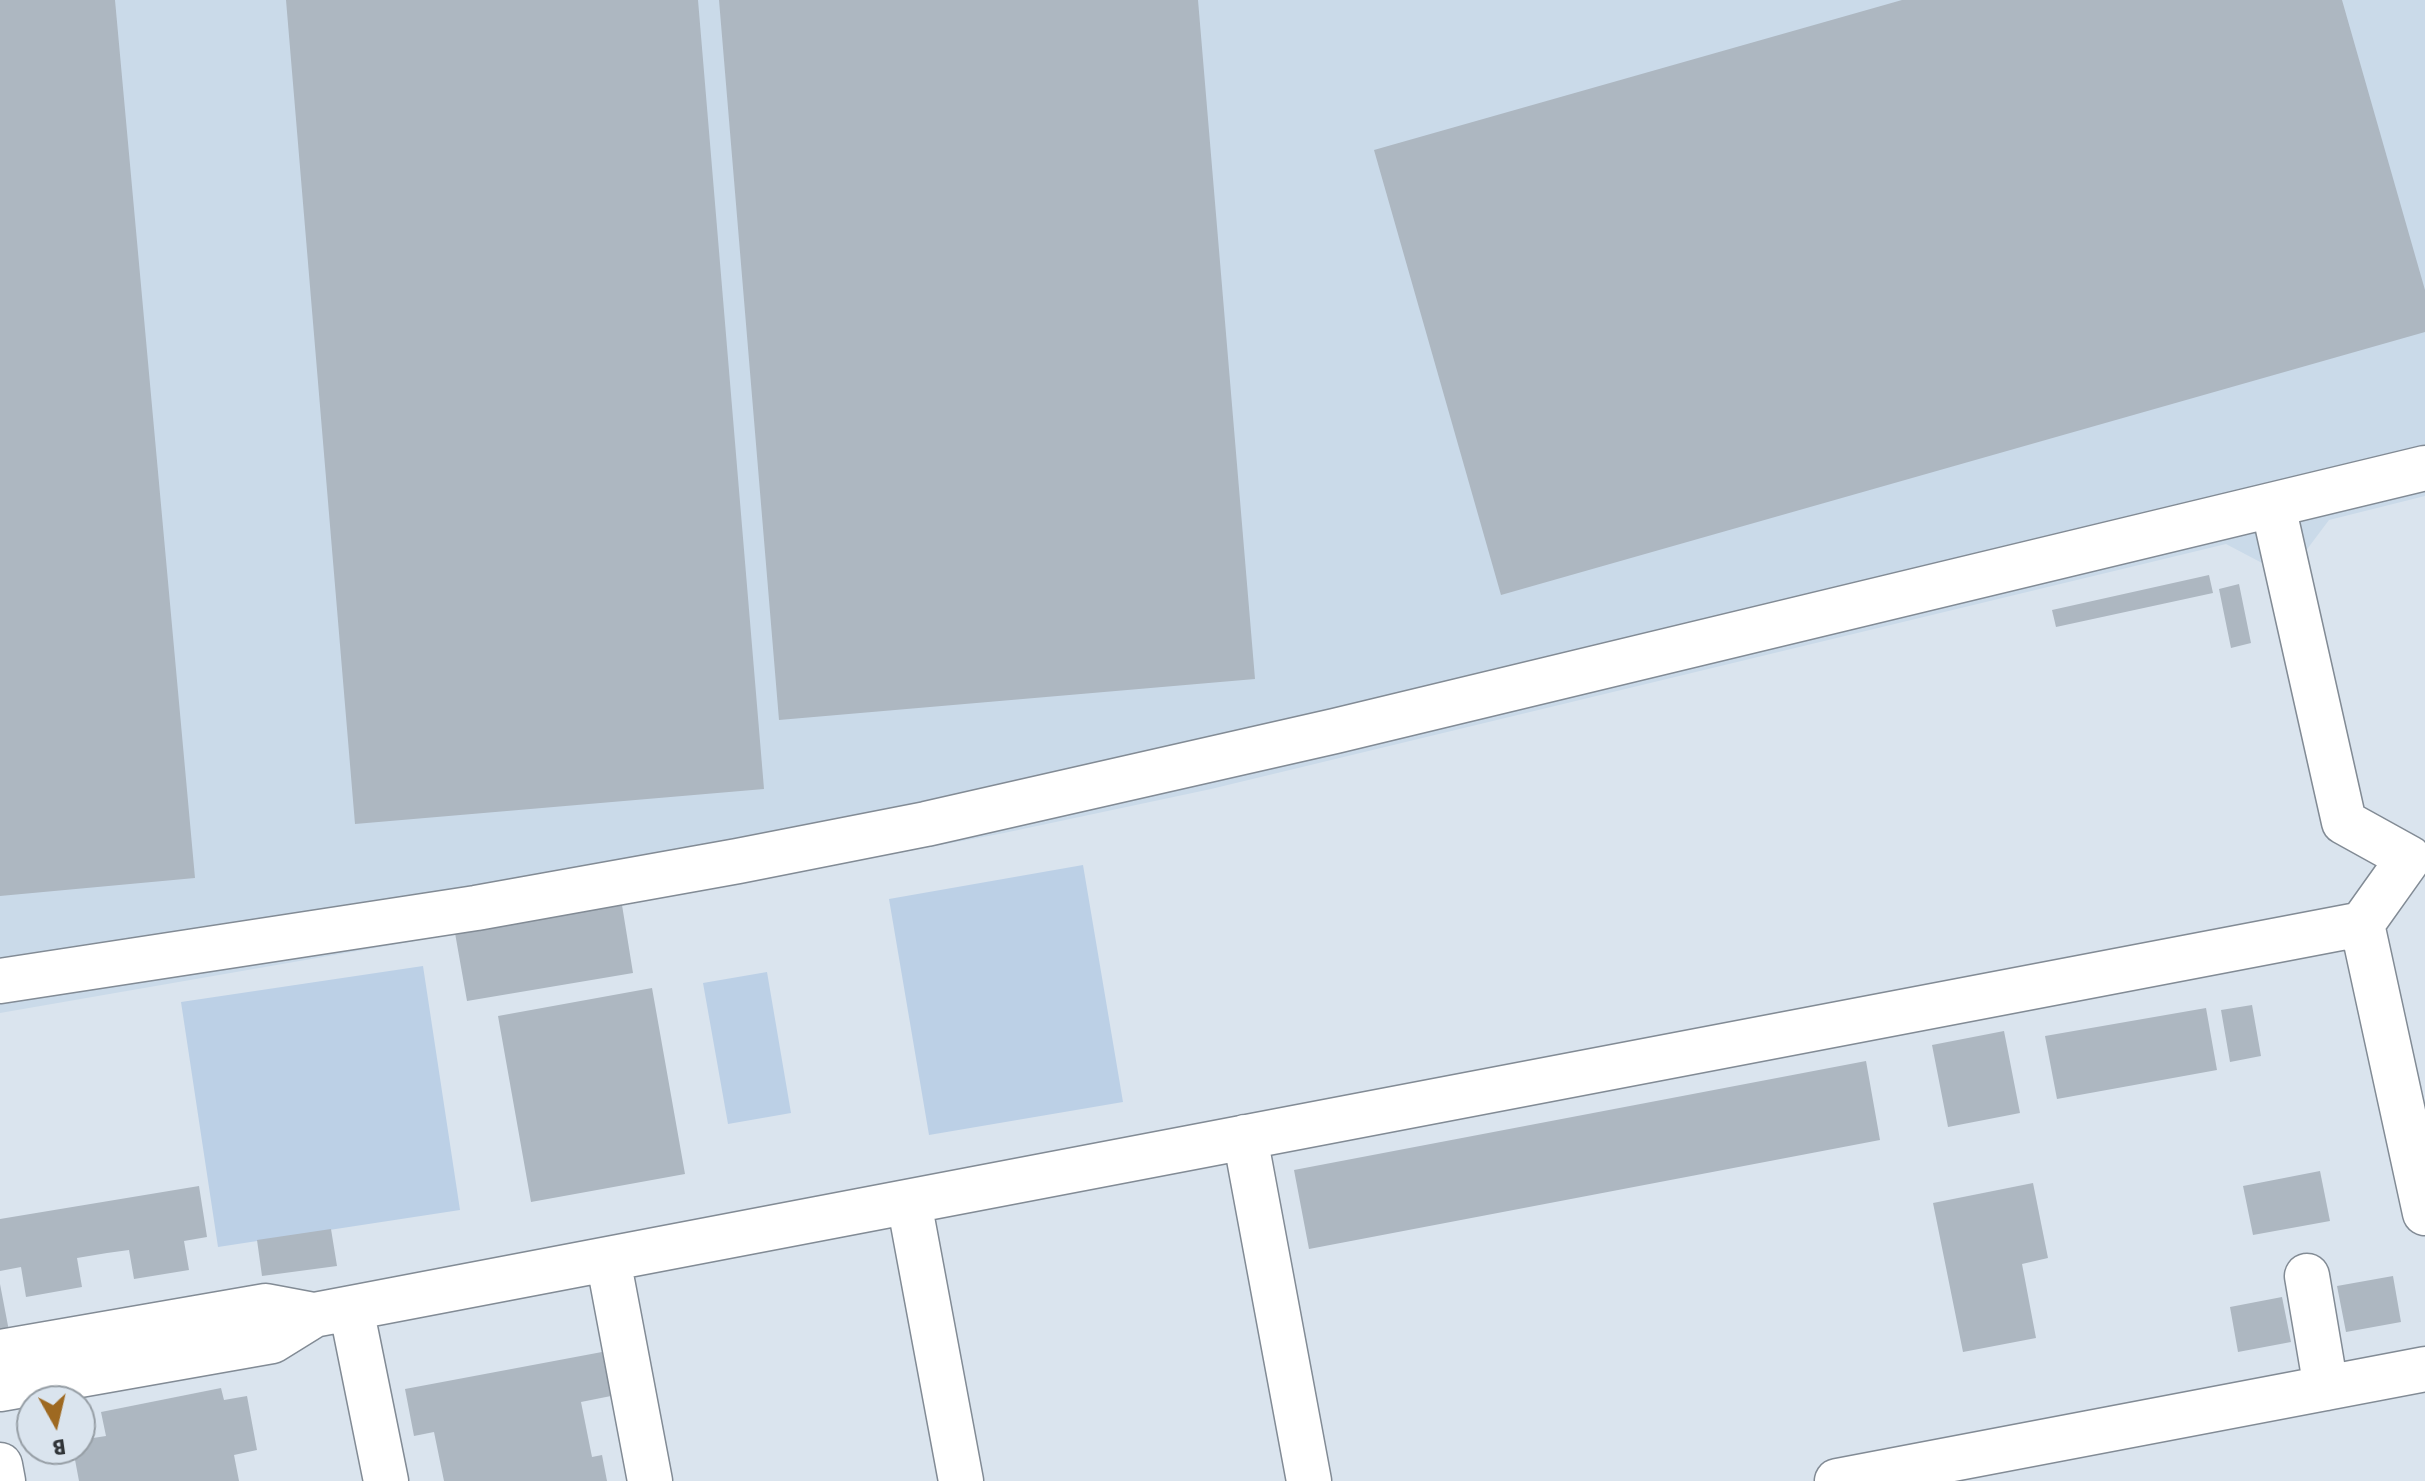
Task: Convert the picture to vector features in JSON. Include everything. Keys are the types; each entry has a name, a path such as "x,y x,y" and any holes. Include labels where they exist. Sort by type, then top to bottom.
{"lane":[{"path":"0,981 476,908 926,824 1306,738 2425,468"},
{"path":"0,1389 272,1341 332,1312 2362,924 2417,866 2344,822 2273,506"},
{"path":"2362,924 2425,1213"},
{"path":"1245,1137 1309,1481"},
{"path":"909,1202 961,1481"},
{"path":"608,1259 650,1481"},
{"path":"2307,1276 2326,1388"},
{"path":"0,1352 266,1306 332,1312"},
{"path":"332,1312 386,1481"},
{"path":"1837,1481 2425,1369"},
{"path":"0,1465 3,1481"}],"shaded area":[{"path":"0,0 2425,0 2425,496 2329,520 2302,556 2264,564 2226,544 1211,789 1004,833 622,905 0,1013"},
{"path":"1083,865 1123,1102 929,1135 889,899"},
{"path":"423,966 460,1210 218,1247 181,1002"},
{"path":"767,972 791,1113 728,1124 703,983"}],"building":[{"path":"0,0 115,0 195,878 0,896"},
{"path":"286,0 698,0 764,789 355,824"},
{"path":"719,0 1198,0 1255,679 779,720"},
{"path":"1902,0 2342,0 2425,290 2425,332 1501,595 1374,150"},
{"path":"2209,575 2213,593 2056,627 2052,610"},
{"path":"2239,584 2251,643 2231,648 2219,589"},
{"path":"622,905 633,973 467,1001 455,933"},
{"path":"652,988 685,1174 531,1202 498,1016"},
{"path":"2252,1005 2261,1056 2230,1062 2221,1010"},
{"path":"2206,1008 2217,1070 2057,1099 2045,1036"},
{"path":"2004,1031 2020,1113 1948,1127 1932,1045"},
{"path":"1866,1061 1880,1140 1309,1249 1294,1170"},
{"path":"2320,1171 2330,1221 2253,1235 2243,1186"},
{"path":"2033,1183 2048,1258 2022,1264 2036,1338 1963,1352 1933,1203"},
{"path":"199,1186 207,1237 184,1241 189,1270 134,1279 129,1250 107,1253 77,1258 82,1287 26,1297 21,1267 0,1271 0,1219"},
{"path":"331,1229 337,1266 262,1276 257,1240"},
{"path":"2393,1276 2401,1322 2346,1332 2337,1286"},
{"path":"0,1284 9,1331 0,1333"},
{"path":"2282,1297 2291,1342 2238,1352 2230,1307"},
{"path":"602,1352 611,1396 581,1402 592,1457 602,1455 607,1481 444,1481 434,1432 414,1436 405,1389"},
{"path":"221,1388 224,1400 247,1396 257,1450 234,1455 239,1481 79,1481 76,1465 96,1465 96,1438 106,1436 101,1412"}]}
